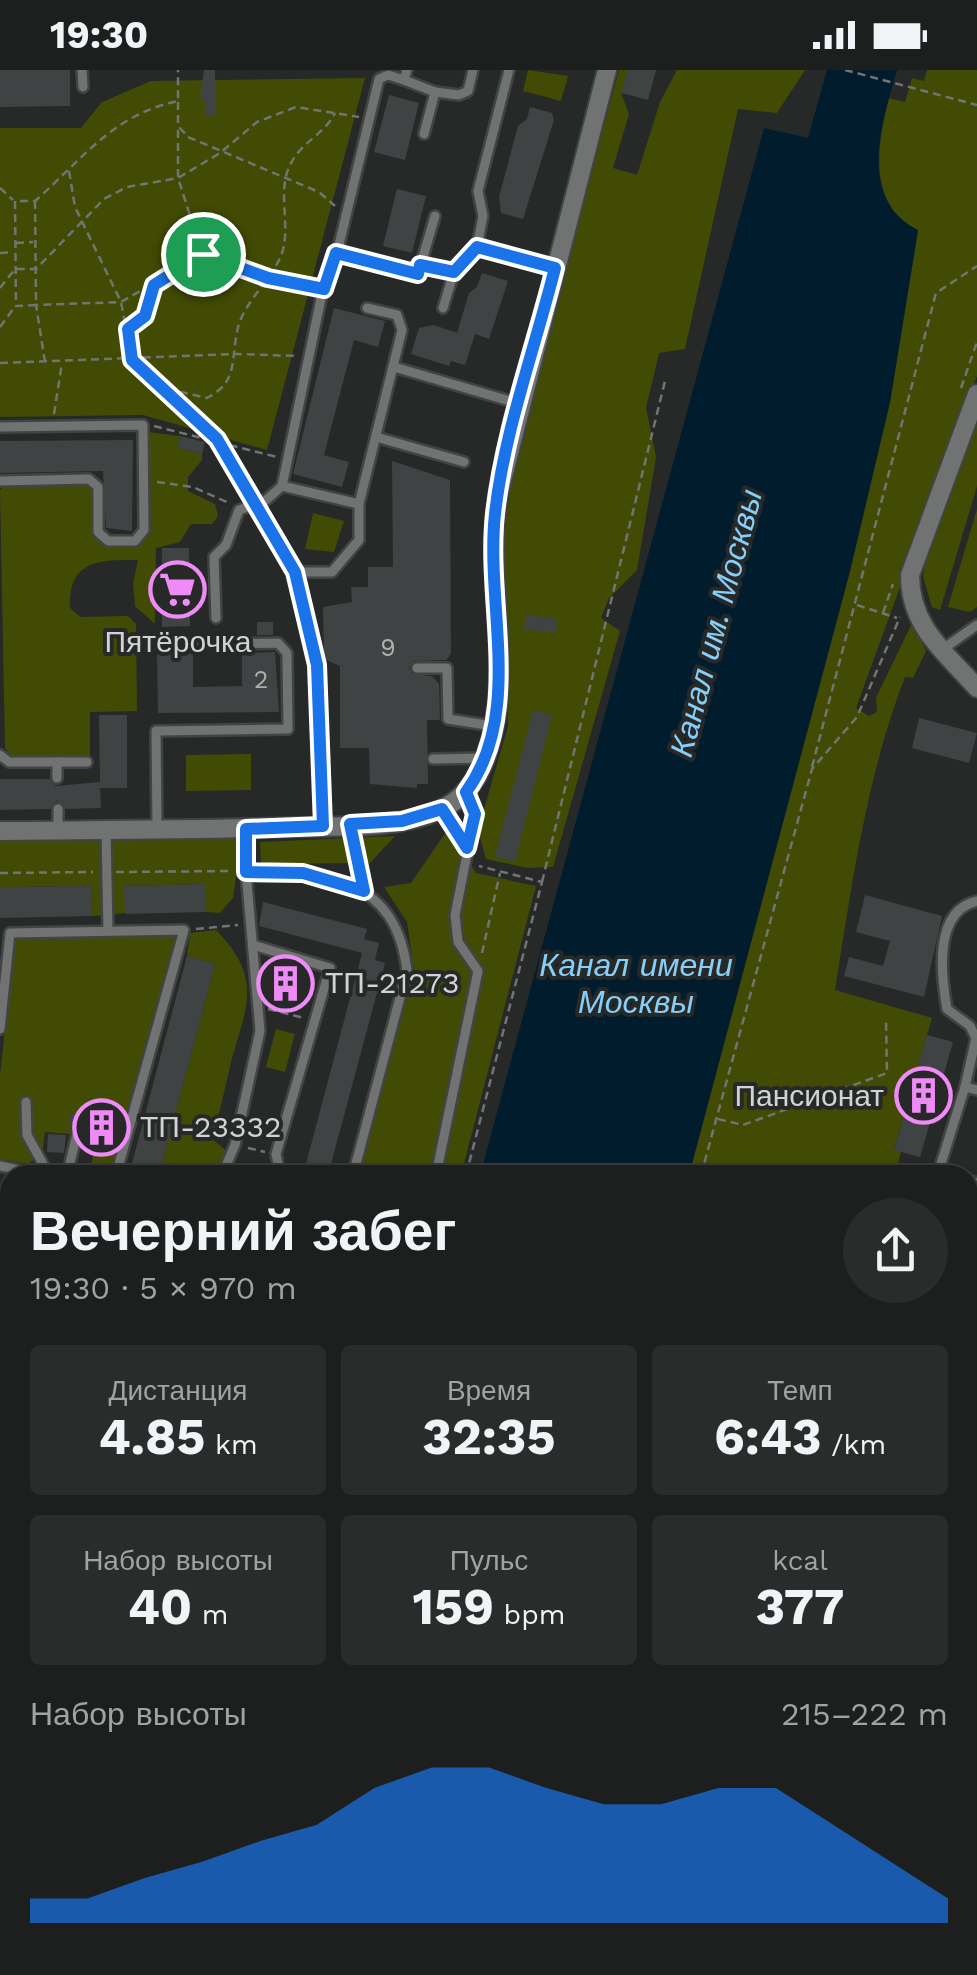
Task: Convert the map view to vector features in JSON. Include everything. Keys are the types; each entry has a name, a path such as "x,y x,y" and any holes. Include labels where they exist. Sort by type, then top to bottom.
{"street":[{"path":"0,831 350,824 426,816 466,792 485,758 498,698 495,515 607,70"},
{"path":"977,394 910,575 906,613 977,688"}],"lane":[{"path":"82,70 83,87"},
{"path":"216,618 214,558 226,545 238,510 282,486 324,289 379,79 405,75 435,92 459,95 468,91 473,70"},
{"path":"444,308 454,272 477,247 483,216 478,190 509,70"},
{"path":"424,134 435,92"},
{"path":"336,253 418,274 435,216"},
{"path":"477,247 555,268"},
{"path":"323,826 317,665 295,572 332,572 359,540 359,504 402,330 397,315 367,308"},
{"path":"394,367 520,404"},
{"path":"0,427 142,425 144,530 135,540 108,541 98,532 98,487 89,479 52,476 0,481"},
{"path":"52,426 52,440"},
{"path":"376,437 464,462"},
{"path":"282,486 359,504"},
{"path":"940,650 975,631"},
{"path":"157,829 156,731 288,729 287,653 278,643 159,645"},
{"path":"417,668 447,668 448,720 494,726"},
{"path":"0,755 10,762 86,762"},
{"path":"433,759 485,758"},
{"path":"57,762 57,778"},
{"path":"438,1165 478,971 458,942 455,915 475,814 466,792"},
{"path":"58,809 58,830"},
{"path":"226,1165 235,1145 260,1031 246,829"},
{"path":"106,830 108,931"},
{"path":"246,871 303,873 364,891 393,920 404,944 407,971 356,1165"},
{"path":"942,1165 976,1038 970,1026 947,1009 942,964 952,917 964,904 977,901"},
{"path":"0,1030 10,933 184,930 119,1165"},
{"path":"253,945 330,968 276,1154 278,1165"},
{"path":"965,1087 977,1090"},
{"path":"26,1102 27,1135 41,1165"},
{"path":"69,1165 79,1126"}],"path":[{"path":"178,70 178,178 203,254"},
{"path":"845,70 977,106"},
{"path":"0,188 14,201 35,200 100,137 144,108 178,101"},
{"path":"15,269 36,269 82,219 127,187 178,178 220,153 257,122 296,107 371,118"},
{"path":"164,388 208,398 223,390 236,354 237,329 282,255 287,177 304,144 330,125 335,113"},
{"path":"178,126 188,137 220,153 319,192 345,216"},
{"path":"69,171 75,207 121,302 132,360 217,439 252,505 295,572"},
{"path":"35,200 36,305 45,362"},
{"path":"0,328 16,306 14,201"},
{"path":"15,242 36,242"},
{"path":"0,253 15,252"},
{"path":"203,254 268,278 324,289"},
{"path":"16,306 121,302 203,254"},
{"path":"704,1165 936,293 977,266"},
{"path":"0,288 15,269"},
{"path":"128,329 145,316 154,285"},
{"path":"0,363 236,354 312,356"},
{"path":"54,414 62,361"},
{"path":"469,1165 666,377"},
{"path":"159,426 288,460"},
{"path":"161,483 219,494 238,510"},
{"path":"812,768 857,717 906,613 856,604"},
{"path":"350,824 364,891"},
{"path":"467,848 478,866 542,882"},
{"path":"0,872 246,871"},
{"path":"478,971 500,871"},
{"path":"206,928 232,925"},
{"path":"259,1006 315,1022"},
{"path":"716,1118 743,1125 887,1073 886,1021"},
{"path":"244,1147 260,1150"}],"green space":[{"path":"528,70 568,76 561,101 523,91"},
{"path":"619,70 628,70 621,93 629,114 613,168 637,175 660,102 677,70 805,70 777,113 738,109 685,349 659,353 646,408 656,457 637,570 609,598 601,618 620,631 553,867 527,868 486,859 478,830 508,726 503,538 516,450"},
{"path":"927,70 977,70 977,376 856,708 869,716 877,712 876,698 912,623 926,651 913,678 905,677 880,754 862,832 835,990 932,1018 894,1149 901,1152 898,1165 692,1165 850,571 890,402 918,231 890,205 883,189 881,135 889,98 905,102 912,78 924,81"},
{"path":"365,78 267,450 143,415 0,417 0,128 81,128 102,102 151,81"},
{"path":"977,416 977,486 940,610 932,607 923,577 926,556"},
{"path":"148,432 180,436 177,447 202,454 202,460 188,477 188,491 215,504 218,516 212,524 191,524 180,542 156,548 155,624 135,606 133,583 138,560 100,562 81,571 75,580 70,608 80,617 128,616 136,624 137,711 90,712 90,756 11,756 5,748 0,490 5,485 87,484 93,493 95,537 106,547 135,546 149,532"},
{"path":"977,509 977,607 970,612 948,607"},
{"path":"313,513 344,521 334,552 305,549"},
{"path":"251,754 251,790 186,791 186,755"},
{"path":"448,829 476,873 536,886 464,1165 362,1165 414,970 407,922 384,887 411,883"},
{"path":"395,836 370,863 261,864 260,842"},
{"path":"242,837 233,898 220,913 206,912 205,884 125,886 125,913 92,916 91,886 0,887 0,840"},
{"path":"216,930 231,947 246,979 246,1009 213,1140 228,1152 221,1165 162,1165 215,964 187,956 190,933"},
{"path":"180,934 112,1165 91,1165 93,1156 69,1134 45,1132 42,1154 28,1164 0,1159 0,1075 15,937"},
{"path":"276,1029 295,1034 285,1072 266,1067"}],"water":[{"name":"Канал имени Москвы","path":"827,70 897,70 881,136 880,180 886,200 899,217 918,230 890,402 850,571 692,1165 483,1165 764,128 808,138"}],"building":[{"path":"0,70 70,70 70,106 0,107"},
{"path":"204,70 215,70 215,116 205,116 205,100 200,100"},
{"path":"628,70 656,70 648,100 621,93"},
{"path":"389,95 419,103 405,160 374,152"},
{"path":"530,107 552,113 554,120 523,219 501,213 499,197 518,126 527,119"},
{"path":"397,189 426,196 412,253 383,246"},
{"path":"482,273 508,281 489,339 475,334 465,365 451,361 449,366 411,354 419,328 434,325 457,333 469,293 477,287"},
{"path":"334,308 385,321 378,347 354,340 324,455 349,462 342,487 293,474"},
{"path":"180,436 205,442 202,454 177,447"},
{"path":"133,440 132,531 106,528 103,471 0,473 0,441"},
{"path":"392,461 450,480 451,654 446,660 414,661 409,667 412,674 432,676 439,684 440,720 427,720 428,784 417,784 417,788 370,784 369,748 340,748 340,666 324,659 323,607 352,602 351,587 368,587 368,567 393,567"},
{"path":"162,548 189,548 190,626 162,627"},
{"path":"526,615 557,619 556,633 524,629"},
{"path":"257,622 273,622 273,635 257,635"},
{"path":"275,652 279,712 158,713 157,654 193,653 193,687 242,686 242,653"},
{"path":"533,710 552,715 515,862 495,857"},
{"path":"99,715 127,715 127,788 100,788 101,808 66,809 57,801 50,809 0,810 0,779 49,779 56,786 100,782"},
{"path":"919,718 977,733 969,763 912,748"},
{"path":"206,884 206,912 125,914 124,886"},
{"path":"91,886 92,916 0,918 0,887"},
{"path":"865,895 942,916 924,997 844,976 849,957 883,966 890,941 856,932"},
{"path":"263,902 367,929 364,939 379,943 375,960 385,963 331,1165 306,1165 362,953 259,926"},
{"path":"187,956 215,964 162,1165 132,1165"},
{"name":"Пансионат","path":"927,1035 953,1042 920,1157 894,1150"},
{"path":"71,1113 110,1122 106,1136 86,1130 82,1118 68,1125"},
{"path":"48,1134 66,1135 64,1153 47,1152"}],"place":[{"name":"Пятёрочка","path":"178,589"},
{"name":"ТП-21273","path":"286,983"},
{"name":"Пансионат","path":"923,1096"},
{"name":"ТП-23332","path":"101,1127"}],"route":[{"path":"477,247 555,268 508,448 495,515 498,698 487,752 466,792 475,814 467,848 442,809 402,821 350,824 350,836 364,872 364,891 303,873 246,872 246,829 323,826 323,742 317,665 295,572 252,505 217,439 132,360 128,329 145,316 154,285 203,254 268,278 324,289 336,253 418,274 420,265 454,272 477,247"}],"water label":[{"name":"Канал им. Москвы","path":"716,623"}]}
